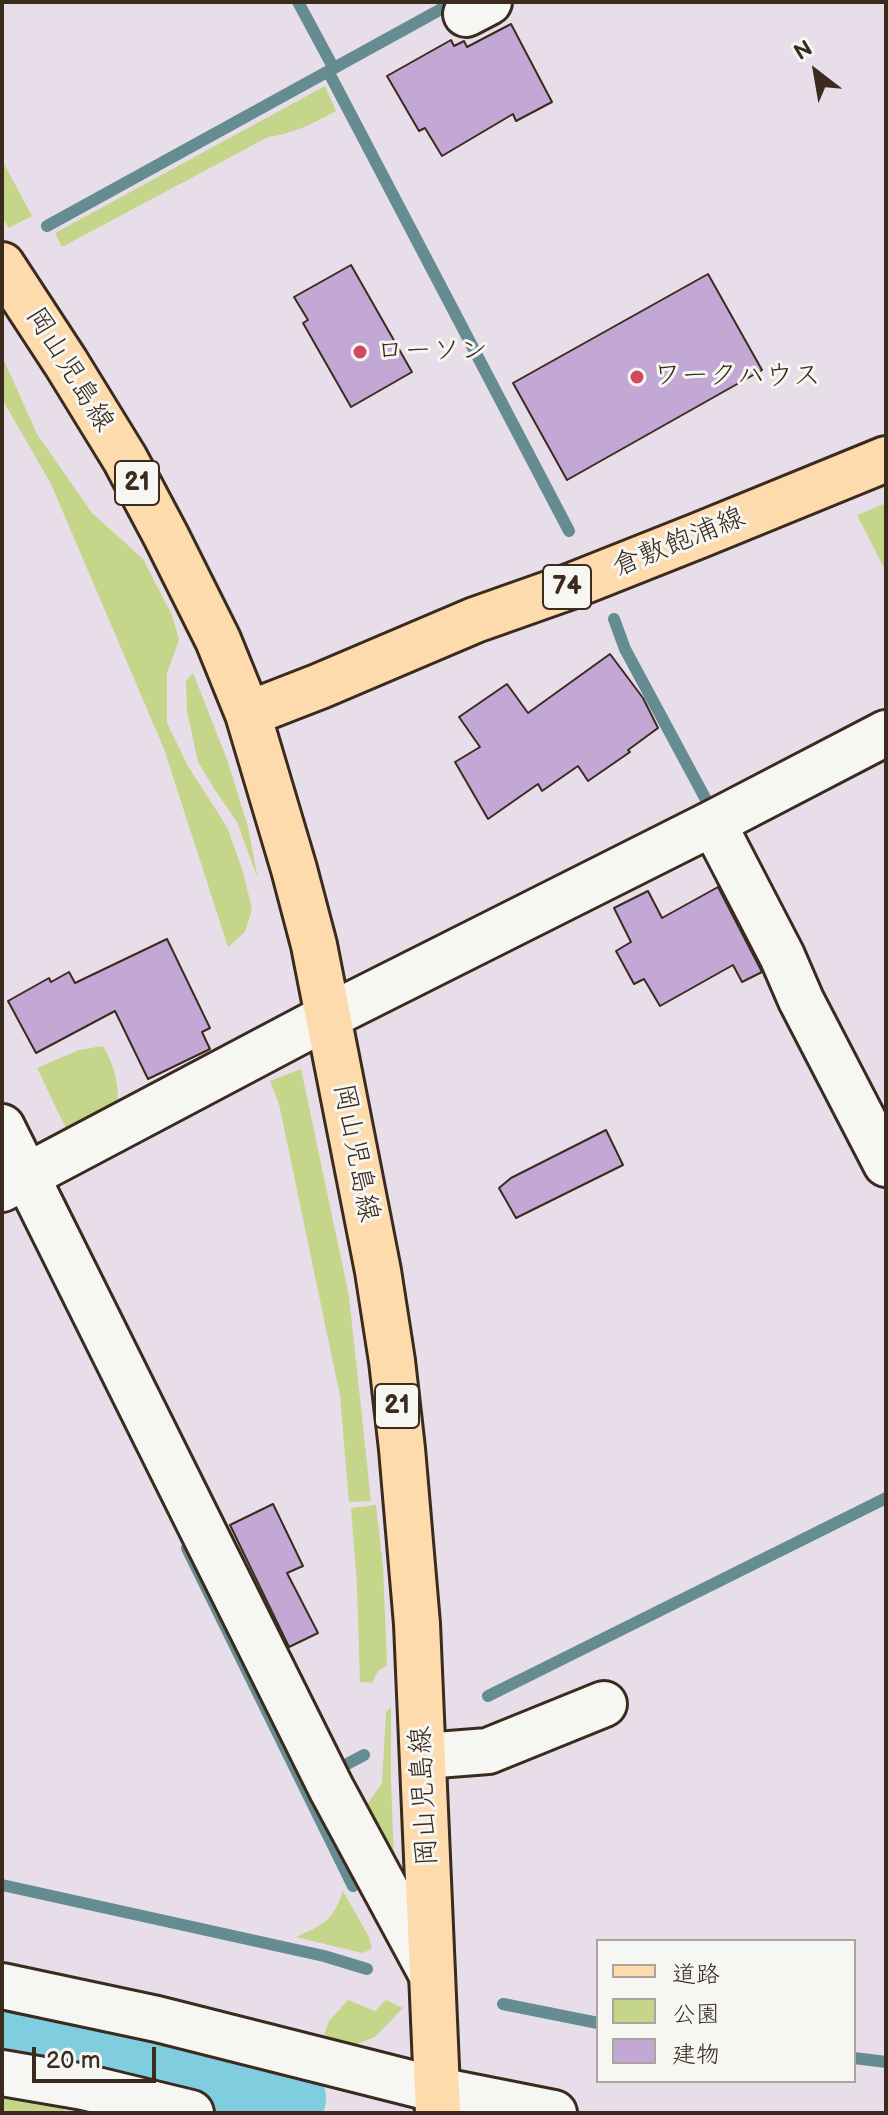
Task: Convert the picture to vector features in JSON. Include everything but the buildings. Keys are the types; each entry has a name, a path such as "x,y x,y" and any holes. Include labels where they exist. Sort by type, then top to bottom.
{"main road":[{"name":"岡山児島線","path":"2,265 125,459 218,640 248,714 314,945 378,1271 402,1449 417,1624 438,2101"},
{"name":"倉敷飽浦線","path":"248,714 475,620 574,585 886,459"}],"street":[{"path":"25,1188 329,1016 886,733"},
{"path":"713,823 886,1164"},
{"path":"2,1127 25,1188 325,1774 432,1975"},
{"path":"424,1756 488,1751 604,1704"},
{"path":"2,1986 157,2019 438,2101 554,2113"},
{"path":"2,2073 84,2087 191,2113"}],"green space":[{"path":"325,86 336,111 295,131 268,137 62,247 55,233"},
{"path":"2,160 32,216 9,228 2,217"},
{"path":"2,356 37,434 92,513 143,559 172,615 179,640 167,673 167,723 188,766 227,827 252,909 245,932 228,947 164,749 51,484 2,399"},
{"path":"886,503 886,572 857,515"},
{"path":"193,673 228,762 248,827 258,879 237,822 198,762 187,711 186,681"},
{"path":"103,1046 116,1076 117,1109 70,1137 37,1068 79,1050"},
{"path":"301,1069 349,1296 371,1501 349,1502 340,1396 279,1104 270,1081"},
{"path":"376,1505 383,1567 387,1665 378,1671 372,1683 360,1682 351,1508"},
{"path":"391,1707 395,1887 359,1816 382,1783 386,1712"},
{"path":"343,1891 369,1937 372,1949 362,1953 296,1937 326,1921"},
{"path":"348,2000 375,2011 386,2000 403,2008 375,2037 357,2044 322,2040 329,2021"},
{"path":"2,2084 67,2096 64,2113 2,2113"}],"waterway":[{"path":"298,2 333,67"},
{"path":"47,226 454,2"},
{"path":"328,71 569,531"},
{"path":"614,619 625,649 711,809"},
{"path":"488,1696 886,1498"},
{"path":"187,1548 353,1886"},
{"path":"332,1772 364,1755"},
{"path":"2,1885 324,1956 367,1969"},
{"path":"503,2004 596,2023"},
{"path":"2,2031 146,2062 289,2098"},
{"path":"856,2058 886,2062"}],"place":[{"name":"ローソン","path":"360,352"},
{"name":"ワークハウス","path":"637,377"}]}
